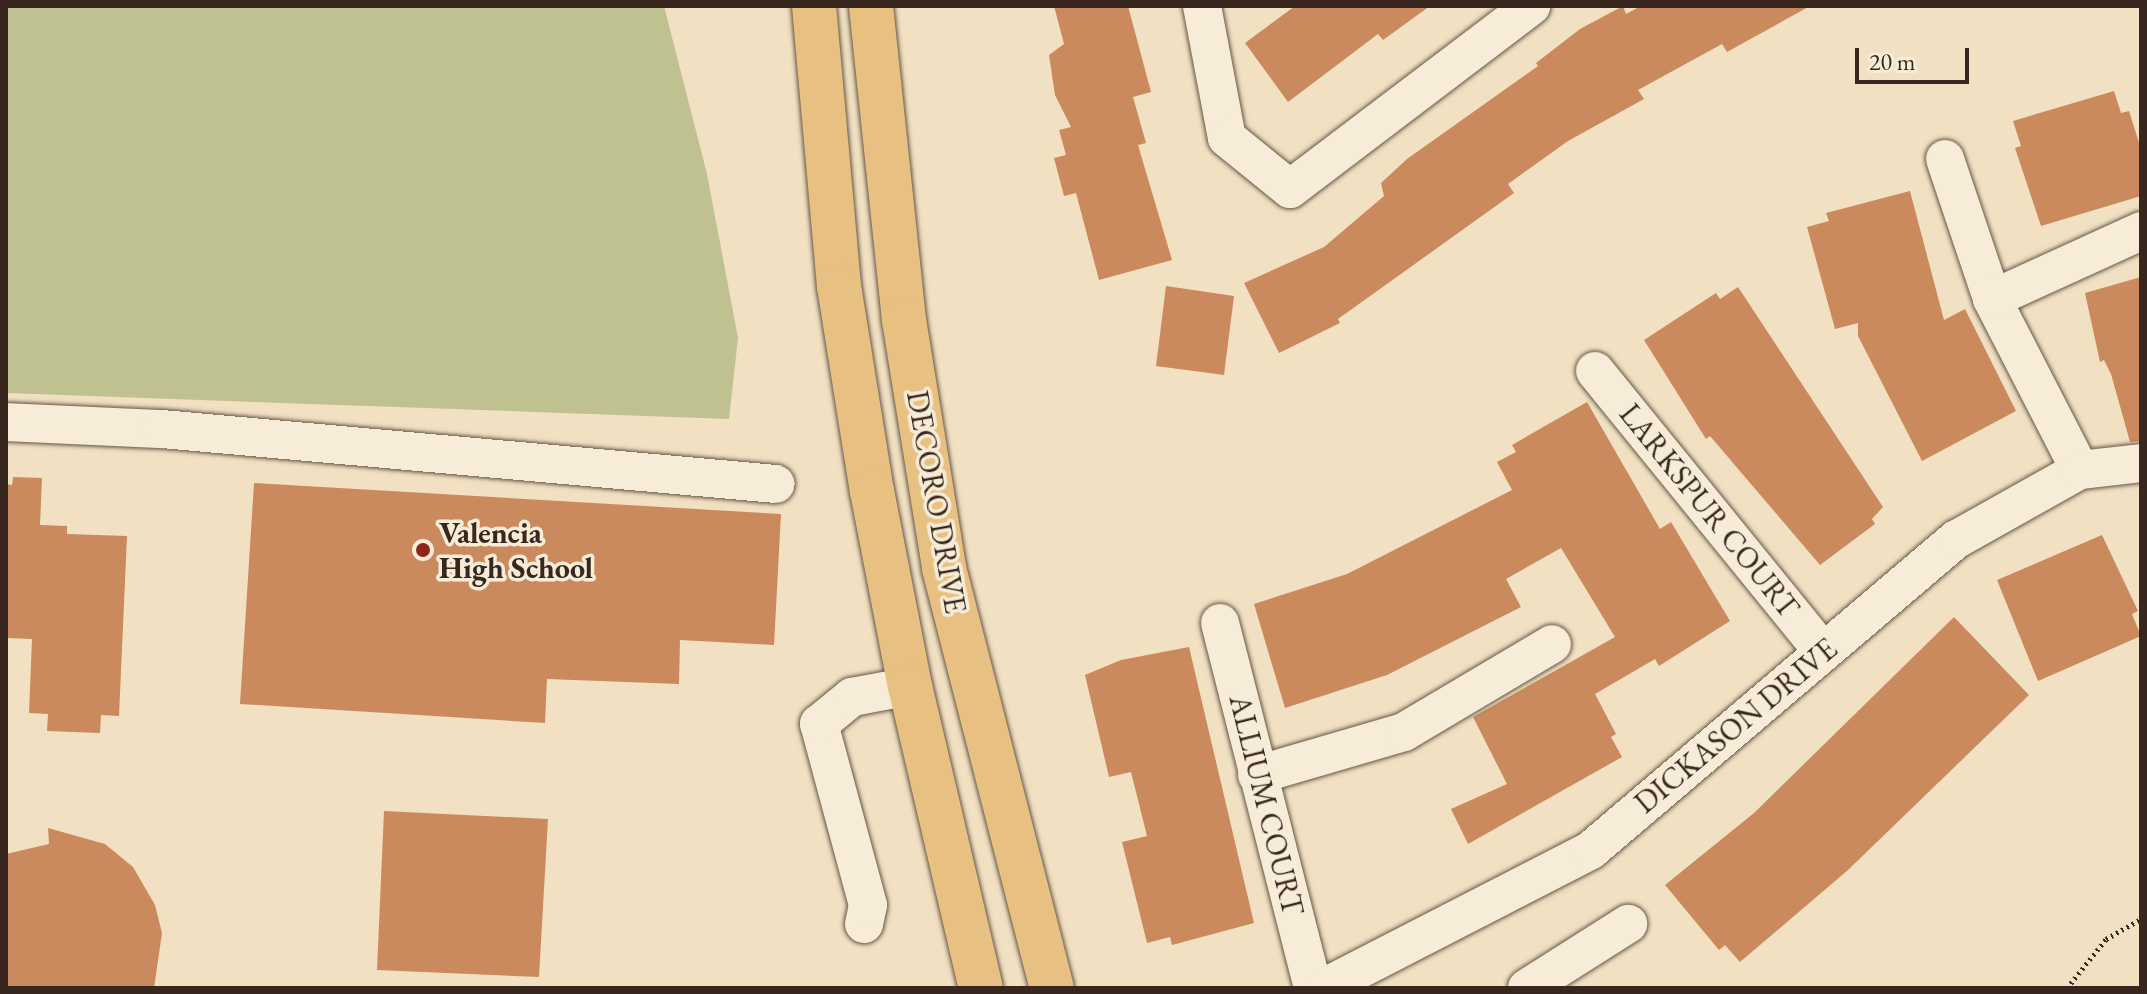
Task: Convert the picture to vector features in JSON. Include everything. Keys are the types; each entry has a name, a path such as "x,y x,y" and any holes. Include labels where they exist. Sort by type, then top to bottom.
{"main road":[{"name":"DECORO DRIVE","path":"814,6 839,286 910,686 981,988"},
{"name":"DECORO DRIVE","path":"871,6 904,320 944,568 1052,988"}],"street":[{"path":"1202,6 1227,138 1290,189 1531,6"},
{"path":"1945,159 1992,299 2080,470"},
{"path":"1992,299 2141,231"},
{"name":"LARKSPUR COURT","path":"1595,371 1823,652"},
{"path":"6,422 162,429 776,484"},
{"name":"DICKASON DRIVE","path":"1323,988 1591,850 1957,539 2080,470 2141,463"},
{"name":"ALLIUM COURT","path":"1220,623 1313,988"},
{"path":"1257,775 1404,732 1552,644"},
{"path":"864,924 868,905 819,724 852,697 910,686"},
{"path":"1527,988 1628,924"}],"path":[{"path":"2067,988 2106,939 2141,919"}],"green space":[{"path":"6,6 664,6 707,174 738,338 729,419 6,393"}],"building":[{"path":"1054,6 1128,6 1151,92 1133,97 1146,143 1138,145 1172,260 1099,280 1076,193 1064,196 1054,158 1066,155 1059,130 1071,127 1055,95 1049,55 1064,44"},
{"path":"1295,6 1430,6 1383,40 1378,34 1288,102 1245,43"},
{"path":"1623,6 1626,14 1641,6 1810,6 1727,52 1722,44 1638,90 1644,99 1568,141 1508,184 1514,193 1338,319 1340,323 1279,353 1244,283 1324,247 1384,196 1381,183 1407,159 1538,66 1536,63 1580,29"},
{"path":"2114,91 2121,113 2129,111 2141,149 2141,196 2041,226 2015,148 2021,146 2013,121"},
{"path":"1910,191 1944,320 1965,309 2016,411 1922,461 1858,336 1858,323 1835,329 1807,227 1829,221 1826,213"},
{"path":"2141,277 2141,441 2130,442 2111,374 2104,360 2100,362 2085,293"},
{"path":"1166,286 1234,296 1224,375 1156,366"},
{"path":"1738,287 1883,507 1872,519 1875,524 1820,565 1710,436 1706,439 1644,340 1716,293 1720,299"},
{"path":"1587,402 1660,529 1671,522 1730,621 1659,666 1655,659 1595,694 1616,734 1611,737 1622,757 1468,844 1451,809 1507,784 1473,717 1615,637 1561,548 1506,579 1521,607 1387,675 1285,708 1254,604 1347,574 1512,490 1497,462 1516,452 1512,445"},
{"path":"13,477 42,478 40,525 67,526 67,534 127,536 119,716 101,715 100,733 47,731 48,714 29,713 32,639 6,638 6,484 12,485"},
{"path":"254,483 781,514 774,645 680,640 679,684 547,679 545,723 240,704"},
{"path":"2102,535 2138,611 2132,614 2141,636 2038,681 1997,580"},
{"path":"1954,617 2029,695 1848,870 1740,962 1725,945 1719,950 1665,885 1754,813"},
{"path":"1189,647 1254,923 1172,945 1170,937 1147,943 1122,842 1147,836 1131,772 1109,777 1085,675 1121,660"},
{"path":"384,811 548,819 539,977 377,970"},
{"path":"48,828 105,844 133,867 155,905 162,933 154,988 6,988 6,854 49,844"}],"place":[{"name":"Valencia High School","path":"423,550"}]}
